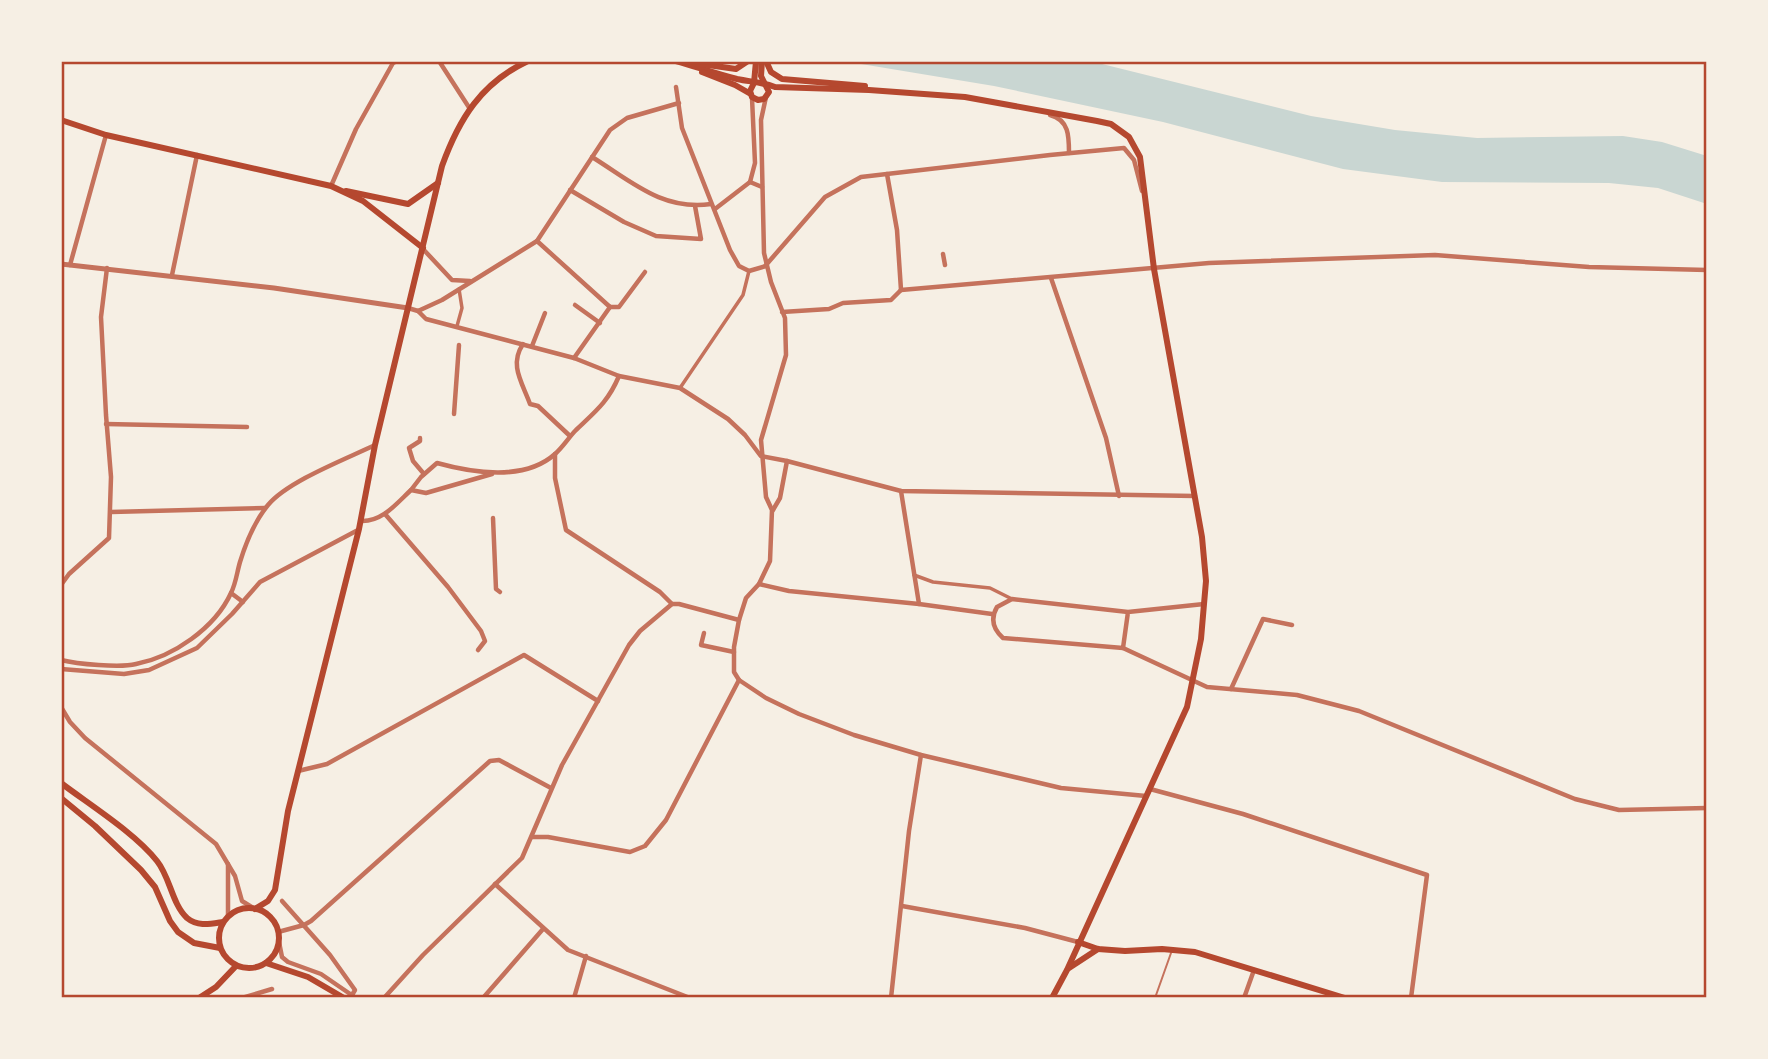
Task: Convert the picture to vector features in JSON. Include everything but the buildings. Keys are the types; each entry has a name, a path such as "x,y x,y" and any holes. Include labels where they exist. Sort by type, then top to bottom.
{"main road":[{"path":"255,909 268,901 275,890 297,771 359,529 375,445 438,183 449,148 480,96 499,77 528,61"},
{"path":"677,62 736,69 748,61"},
{"path":"751,96 750,88 754,82 756,61"},
{"path":"677,62 735,85 758,100 766,97 769,92 761,76 764,61"},
{"path":"764,61 771,72 782,79 900,88 1049,110 1111,124 1129,136 1137,148 1154,269 1195,496 1206,581 1204,604 1187,707 1052,998"},
{"path":"677,62 783,88 936,93"},
{"path":"61,120 107,135 331,186 371,206 423,248"},
{"path":"342,190 408,204 438,183"},
{"path":"61,783 153,856 165,872 179,905 190,920 205,925 223,922"},
{"path":"61,798 141,870 155,887 170,921 178,932 194,943 220,948"},
{"path":"266,963 279,942 274,922 255,909 246,908 229,916 219,931 220,948 226,959 236,966 246,968 266,963 308,977 344,998"},
{"path":"1076,942 1098,949 1195,952 1345,998"},
{"path":"1067,970 1098,949"},
{"path":"199,998 216,987 236,966"}],"street":[{"path":"331,186 356,129 393,63 397,61"},
{"path":"439,61 470,109"},
{"path":"676,88 682,128 711,204 739,266 749,271 766,265 825,197 861,177 1124,148 1134,160 1144,199"},
{"path":"715,209 750,182 755,163 755,120 751,96"},
{"path":"766,97 761,120 766,265 785,318 786,355 761,440 765,497 772,510 770,561 760,583 746,598 739,620 734,652 734,672 739,680 766,698 799,714 854,736 921,755 1061,788 1149,792 1243,814 1427,875 1411,998"},
{"path":"418,311 537,242 610,130 627,118 679,103"},
{"path":"1031,109 1063,121 1069,134 1069,153"},
{"path":"70,265 107,135"},
{"path":"172,275 197,155"},
{"path":"592,157 652,194 681,205 711,204"},
{"path":"887,174 897,230 901,290"},
{"path":"750,182 762,187"},
{"path":"570,190 624,222 656,236 701,239 695,206"},
{"path":"537,242 610,307 620,307 645,272"},
{"path":"423,248 452,280 471,281"},
{"path":"943,254 945,265"},
{"path":"782,312 829,309 843,303 891,300 901,290 1209,263 1435,255 1588,267 1707,271"},
{"path":"61,264 172,275 408,308 418,311 426,319 574,358 619,376 680,388 728,419 761,456 901,491 1195,496"},
{"path":"61,585 69,574 109,538 111,477 101,317 107,268"},
{"path":"680,388 743,295 749,271"},
{"path":"1051,278 1106,438 1119,496"},
{"path":"457,326 462,308 459,289"},
{"path":"575,305 600,323"},
{"path":"574,358 610,307"},
{"path":"532,346 545,313"},
{"path":"523,344 516,355 516,368 530,404 538,406 570,436"},
{"path":"454,414 459,345"},
{"path":"411,490 426,493 493,474 530,469 555,454 610,398 619,376"},
{"path":"106,424 247,427"},
{"path":"420,438 420,441 409,448 413,461 424,474"},
{"path":"62,663 134,665 167,654 212,620 231,593 240,561 257,520 271,502 302,481 375,445"},
{"path":"555,454 555,478 566,530 660,592 671,604"},
{"path":"772,510 780,498 787,461"},
{"path":"360,521 369,522 385,514 437,463 493,474"},
{"path":"901,491 919,604"},
{"path":"111,512 266,508"},
{"path":"385,514 448,587 481,631 485,641 478,650"},
{"path":"493,518 496,589 500,592"},
{"path":"62,663 124,674 149,670 197,648 209,639 260,582 359,529"},
{"path":"914,575 933,582 990,588 1012,599 1128,612 1204,604"},
{"path":"760,583 789,591 992,614"},
{"path":"231,593 243,602"},
{"path":"1012,599 1000,603 992,614 993,625 1003,638 1123,648 1207,687 1297,695 1359,711 1574,799 1619,810 1707,808"},
{"path":"384,998 423,955 522,858 551,788 634,637 671,604 739,620"},
{"path":"1123,648 1128,612"},
{"path":"1231,689 1263,619 1292,625"},
{"path":"704,633 701,645 734,652"},
{"path":"297,771 327,764 524,655 598,701"},
{"path":"532,837 548,837 629,852 645,846 666,820 739,680"},
{"path":"61,707 85,738 219,848 235,876 240,896 255,909"},
{"path":"891,998 909,831 921,755"},
{"path":"278,932 304,925 490,761 499,760 551,788"},
{"path":"228,863 229,916"},
{"path":"495,884 568,950 690,998"},
{"path":"279,942 282,957 288,962 321,974 354,996 355,990 343,972 282,901"},
{"path":"902,906 1025,928 1076,942"},
{"path":"483,998 543,929"},
{"path":"574,998 586,957"},
{"path":"1244,998 1254,970"},
{"path":"242,998 272,989"}],"lane":[{"path":"1155,998 1172,950"}],"shaded area":[{"path":"843,61 1090,61 1311,116 1395,130 1477,138 1623,136 1662,142 1707,156 1707,204 1658,188 1609,183 1442,182 1343,169 1163,122 994,86"}]}
